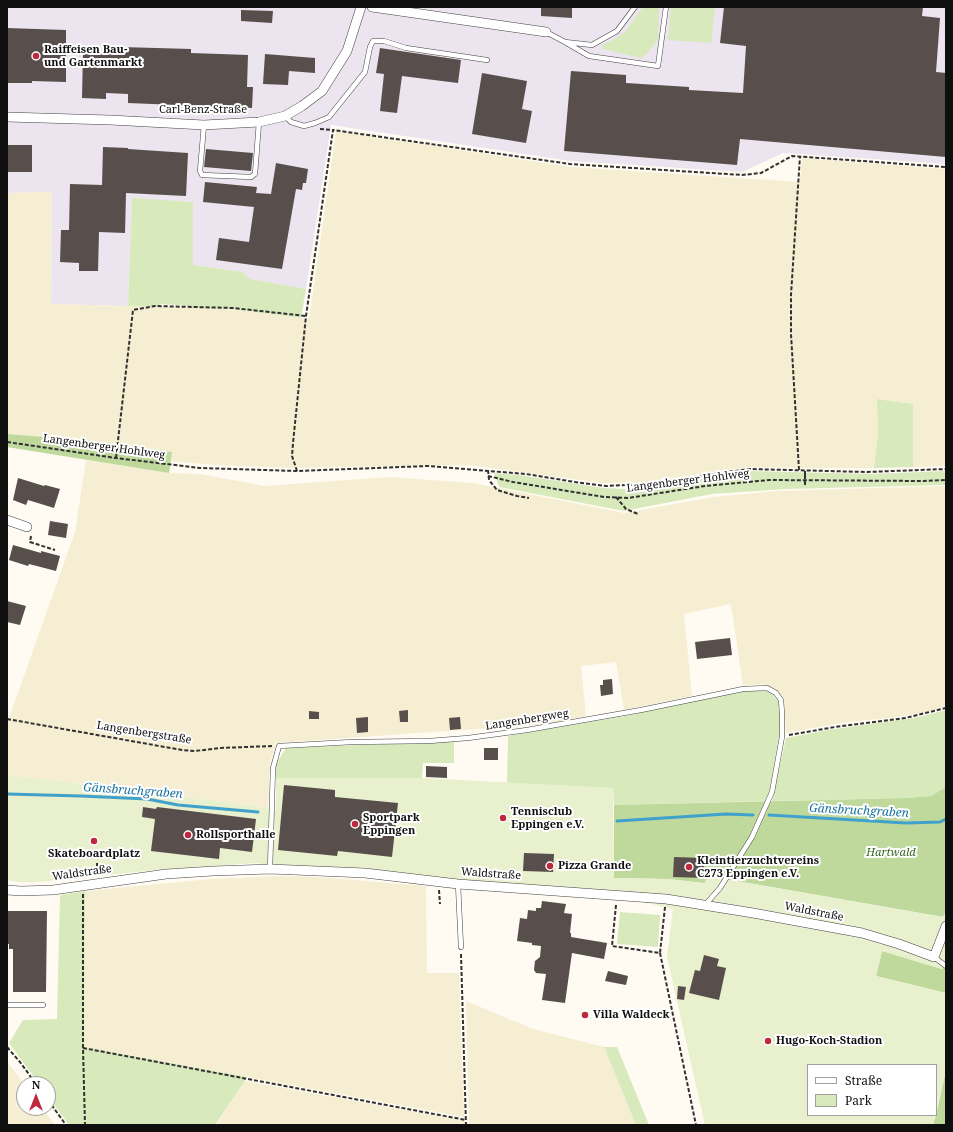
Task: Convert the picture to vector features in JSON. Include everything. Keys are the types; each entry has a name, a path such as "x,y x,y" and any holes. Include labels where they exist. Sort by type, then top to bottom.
{"street":[{"name":"Carl-Benz-Straße","path":"7,117 204,125 260,122 286,116 322,91 347,51 361,7"},
{"path":"372,7 546,32"},
{"path":"7,520 25,526"},
{"name":"Waldstraße","path":"7,890 53,890 166,874 213,871 270,869 362,873 458,884 666,899 704,906 753,912 862,933 899,944 934,957"},
{"path":"934,957 946,926"}],"lane":[{"path":"565,42 592,45 617,31 636,7"},
{"path":"546,32 589,56 658,66 666,7"},
{"path":"286,116 291,122 304,126 315,124 329,117 365,72 370,47 373,41 384,41 406,48 487,60"},
{"path":"204,125 200,171 202,175 251,177 255,174 260,122"},
{"name":"Langenbergweg","path":"279,746 352,742 429,741 468,738 527,730 634,711 743,688 766,688 776,693 781,700 782,737 772,792 752,837 720,888 704,906"},
{"path":"270,869 273,768 279,746"},
{"path":"458,884 461,947"},
{"path":"934,957 946,966"},
{"path":"7,1005 43,1005"}],"path":[{"path":"297,471 292,456 292,443 306,316 333,130 570,164 742,175 761,173 792,156 946,167"},
{"path":"799,471 791,334 791,295 800,156"},
{"path":"116,458 133,310 155,306 233,308 306,316"},
{"name":"Langenberger Hohlweg","path":"7,442 116,458 200,468 297,471 428,466 526,474 606,486 652,484 750,469 867,472 946,469"},
{"path":"488,470 488,476 492,485 497,490 528,498"},
{"path":"805,471 805,486"},
{"name":"Langenberger Hohlweg","path":"488,476 513,482 604,497 628,498 705,486 769,480 946,480"},
{"path":"616,497 626,508 638,514"},
{"path":"25,526 22,532 32,536 30,542 55,550"},
{"path":"782,737 905,718 946,708"},
{"name":"Langenbergstraße","path":"7,719 182,750 195,751 220,748 279,746"},
{"path":"438,881 440,904"},
{"path":"83,885 83,1048 85,1125"},
{"path":"617,896 612,946 660,953"},
{"path":"666,899 660,953 696,1125"},
{"path":"461,947 466,1125"},
{"path":"7,1047 30,1076"},
{"path":"83,1048 466,1120"},
{"path":"56,1111 66,1125"}],"shaded area":[{"path":"7,7 946,7 946,164 783,153 742,172 571,161 331,125 306,289 249,279 243,272 193,265 193,202 132,199 128,306 51,304 52,192 7,193"},
{"path":"336,131 571,167 800,182 802,158 946,169 946,466 913,467 913,404 877,399 878,433 874,468 748,467 646,482 603,483 468,465 290,468 216,465 170,461 171,452 95,441 7,434 7,193 52,192 51,304 233,309 309,319"},
{"path":"86,460 169,473 200,474 265,486 389,477 473,483 624,513 713,497 777,491 946,486 946,706 927,712 889,718 847,722 786,733 784,699 776,689 763,684 743,686 731,604 684,614 692,696 624,710 616,662 581,666 586,716 547,724 276,743 270,763 268,808 7,775 8,718 75,532"},
{"path":"278,876 317,877 426,886 427,973 459,973 464,1117 84,1047 85,891 210,879"},
{"path":"466,1001 533,1029 604,1047 636,1125 469,1125"},
{"path":"7,1061 18,1076 16,1076 16,1116 48,1116 55,1125 7,1125"},
{"path":"245,1081 465,1121 465,1125 216,1125"}],"green space":[{"path":"643,7 659,7 658,40 647,53 641,58 603,49 602,45 625,32"},
{"path":"671,7 715,7 711,43 668,40"},
{"path":"132,198 193,202 193,265 243,272 250,279 306,289 301,318 233,309 191,308 191,306 160,304 159,307 128,306"},
{"path":"877,399 913,404 913,467 874,468 878,433"},
{"path":"7,434 95,441 172,452 169,473 7,447"},
{"path":"749,471 872,474 946,471 946,485 786,489 712,494 624,511 499,487 494,473 519,475 603,488 624,489 647,487"},
{"path":"741,690 765,690 773,695 779,702 781,713 779,736 767,801 614,805 613,788 507,783 508,736 631,715"},
{"path":"946,710 946,787 931,796 906,798 772,801 786,738 828,730 919,717"},
{"path":"454,741 454,763 423,763 422,778 276,778 276,764 286,748"},
{"path":"7,775 103,786 276,810 276,778 422,778 613,788 614,878 668,879 704,883 708,877 943,917 946,911 946,964 942,969 882,951 876,976 946,993 946,1070 937,1108 937,1064 807,1064 807,1116 935,1116 933,1125 705,1125 667,957 673,909 601,892 277,866 256,863 156,870 38,882 18,882 7,880"},
{"name":"Hartwald","path":"946,787 946,911 943,917 737,881 704,883 668,879 614,878 614,805 906,798 931,796"},
{"path":"85,891 84,1047 247,1077 215,1125 69,1125 56,1108 56,1076 33,1076 9,1043 23,1020 57,1019 60,895"},
{"path":"620,912 660,915 658,947 617,944"},
{"path":"882,951 942,969 946,964 946,993 876,976"},
{"path":"604,1047 617,1047 649,1125 636,1125"},
{"path":"946,1070 946,1125 933,1125 937,1116"}],"building":[{"path":"541,7 572,7 572,18 541,16"},
{"path":"724,7 923,7 922,16 940,18 936,72 946,73 946,157 740,139 737,165 564,151 571,71 626,75 626,83 689,87 689,90 743,93 746,46 720,43"},
{"path":"241,10 273,11 272,23 241,21"},
{"name":"Raiffeisen Bau- und Gartenmarkt","path":"7,28 66,30 66,82 32,81 32,83 7,83"},
{"path":"121,47 191,49 191,53 248,55 247,87 253,87 252,108 128,103 128,94 106,93 106,99 82,98 83,52 121,53"},
{"path":"380,48 461,60 458,83 402,76 397,113 380,111 384,74 376,73"},
{"path":"265,54 315,58 315,73 289,71 288,85 263,84"},
{"path":"482,73 527,81 522,109 532,111 526,143 472,134"},
{"path":"7,145 32,145 32,172 7,172"},
{"path":"103,147 188,153 186,196 126,193 125,233 99,232 98,271 79,271 79,263 60,262 61,230 69,230 70,184 102,185"},
{"path":"206,149 253,153 251,171 204,167"},
{"path":"276,163 308,169 306,183 303,183 302,190 296,189 282,269 216,260 219,238 249,242 254,207 203,202 205,182 257,187 256,193 271,194"},
{"path":"18,478 60,489 54,508 28,500 26,505 13,500"},
{"path":"50,521 68,524 66,538 48,535"},
{"path":"13,545 41,553 41,551 60,556 56,571 29,564 28,566 9,560"},
{"path":"7,601 26,606 20,625 7,622"},
{"path":"730,638 732,655 697,659 695,642"},
{"path":"612,679 613,694 601,696 600,685 603,685 603,680"},
{"path":"408,710 408,722 400,722 399,711"},
{"path":"309,711 319,712 319,719 309,719"},
{"path":"368,717 368,732 357,733 356,718"},
{"path":"460,717 461,729 450,730 449,718"},
{"path":"484,748 498,748 498,760 484,760"},
{"path":"426,766 447,767 447,778 426,777"},
{"name":"Sportpark Eppingen","path":"284,785 335,790 335,797 398,803 392,857 338,851 337,856 278,850"},
{"name":"Rollsporthalle","path":"143,807 156,809 157,807 256,819 252,852 220,848 219,859 151,851 155,819 142,817"},
{"path":"524,853 554,854 553,872 523,871"},
{"name":"Kleintierzuchtvereins C273 Eppingen e.V.","path":"674,857 704,858 704,878 673,877"},
{"path":"542,901 566,904 564,913 572,914 571,937 607,943 604,959 572,953 565,1003 542,1000 546,974 536,973 534,970 535,961 540,957 541,946 517,941 520,918 527,919 528,910 536,911 536,908 541,908"},
{"path":"7,911 47,911 46,992 13,992 13,949 9,949 9,944 7,944"},
{"path":"704,955 719,959 717,966 726,968 719,1000 689,993 695,970 700,971"},
{"path":"608,971 628,976 626,985 605,981"},
{"path":"678,986 686,987 684,1000 677,999"}],"waterway":[{"name":"Gänsbruchgraben","path":"7,794 147,799 178,805 258,812"},
{"name":"Gänsbruchgraben","path":"617,821 726,814 753,815"},
{"name":"Gänsbruchgraben","path":"769,815 906,823 940,822 946,819"}],"place":[{"name":"Raiffeisen Bau- und Gartenmarkt","path":"36,56"},
{"name":"Tennisclub Eppingen e.V.","path":"503,818"},
{"name":"Sportpark Eppingen","path":"355,824"},
{"name":"Rollsporthalle","path":"188,835"},
{"name":"Skateboardplatz","path":"94,841"},
{"name":"Pizza Grande","path":"550,866"},
{"name":"Kleintierzuchtvereins C273 Eppingen e.V.","path":"689,867"},
{"name":"Villa Waldeck","path":"585,1015"},
{"name":"Hugo-Koch-Stadion","path":"768,1041"}]}
